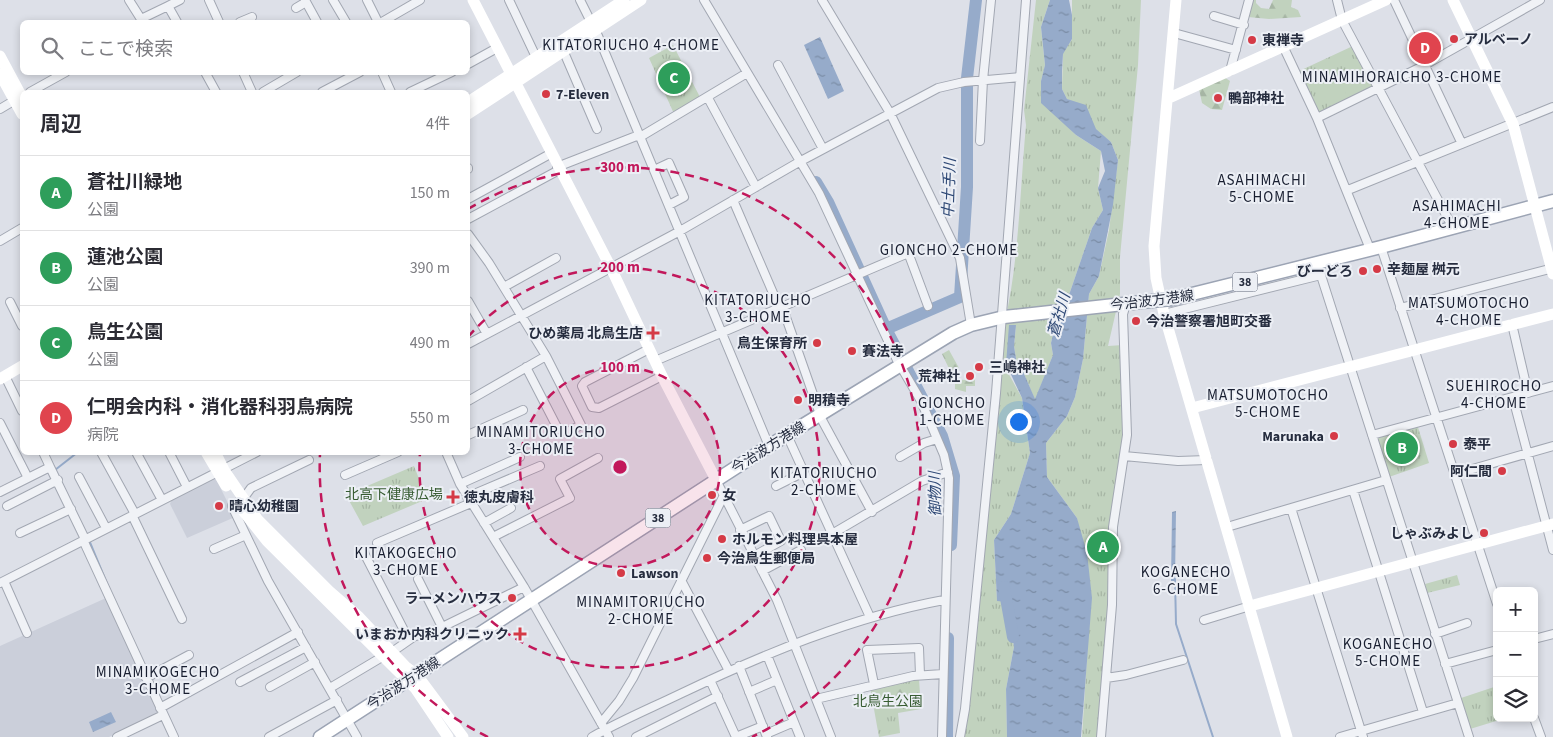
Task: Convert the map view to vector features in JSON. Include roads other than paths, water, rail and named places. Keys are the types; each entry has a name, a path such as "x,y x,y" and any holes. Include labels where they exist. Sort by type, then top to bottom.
{"main road":[{"name":"今治波方港線","path":"326,736 786,435 900,364 971,325 1002,317 1172,299 1319,269 1376,248 1553,201"}],"street":[{"path":"128,0 141,19 180,0"},
{"path":"209,0 218,20"},
{"path":"334,0 345,20"},
{"path":"367,0 377,20"},
{"path":"402,0 406,8"},
{"path":"385,20 420,0"},
{"path":"473,0 550,154 610,268 723,497 777,600 831,737"},
{"path":"509,0 536,57"},
{"path":"580,0 593,25 769,446"},
{"path":"470,101 564,50 624,0"},
{"path":"470,112 536,57 641,0"},
{"path":"704,0 819,193 856,275 900,364 921,401 948,472 942,737"},
{"path":"822,0 890,113 960,258 971,325"},
{"path":"980,141 983,80 991,0"},
{"path":"960,737 965,709 996,393 1026,0"},
{"path":"1176,0 1169,98 1154,246 1156,278 1164,314 1288,737"},
{"path":"1230,71 1244,25 1249,0"},
{"path":"1338,0 1342,20 1453,228"},
{"path":"1169,98 1284,48 1386,0"},
{"path":"1394,0 1462,144"},
{"path":"1400,308 1552,270 1513,124 1452,0"},
{"path":"1317,118 1424,66 1540,0"},
{"path":"296,8 306,1 316,20"},
{"path":"168,6 176,20"},
{"path":"244,20 252,16"},
{"path":"1214,16 1244,25"},
{"path":"1174,33 1236,50"},
{"path":"470,63 497,48"},
{"path":"1284,48 1376,248 1400,308 1493,592"},
{"path":"564,50 597,129"},
{"path":"0,56 19,98"},
{"path":"778,65 823,149"},
{"path":"470,218 558,168 640,136 708,98 747,73"},
{"path":"0,74 19,98"},
{"path":"34,90 61,75"},
{"path":"207,75 215,90"},
{"path":"244,75 251,90"},
{"path":"266,90 292,75"},
{"path":"326,90 355,75"},
{"path":"383,75 390,90"},
{"path":"414,90 446,75"},
{"path":"470,343 521,314 680,232 799,162 938,88 964,82 1020,77"},
{"path":"339,84 343,90"},
{"path":"0,109 19,98"},
{"path":"708,98 756,187"},
{"path":"1348,190 1553,107"},
{"path":"470,198 550,154"},
{"path":"654,170 669,163 684,197 669,205"},
{"path":"733,200 781,306 820,414 872,512"},
{"path":"0,241 20,229"},
{"path":"470,237 504,287 546,356 581,425 568,432 558,429 526,368"},
{"path":"655,361 781,306 909,255 928,306"},
{"path":"504,287 556,258"},
{"path":"1164,314 1319,269 1469,737"},
{"path":"10,302 20,322"},
{"path":"470,304 487,334"},
{"path":"1101,737 1112,605 1113,527 1127,427 1122,304"},
{"path":"1192,408 1553,314"},
{"path":"1512,324 1528,393"},
{"path":"649,349 585,382 582,386 592,407 599,408 662,376"},
{"path":"470,400 546,356"},
{"path":"20,367 2,377 20,408"},
{"path":"1372,435 1553,386"},
{"path":"1512,398 1550,525 1553,550"},
{"path":"470,434 523,410"},
{"path":"0,423 28,478"},
{"path":"786,435 870,617"},
{"path":"900,457 924,443 937,439"},
{"path":"1454,474 1553,446"},
{"path":"44,455 71,508 174,737"},
{"path":"103,455 134,514 182,619"},
{"path":"138,455 162,500"},
{"path":"171,455 187,487"},
{"path":"208,455 266,541 412,678 463,737"},
{"path":"216,455 220,472"},
{"path":"27,632 2,582 220,472 246,455"},
{"path":"345,475 391,455"},
{"path":"447,455 469,500 524,587 605,730"},
{"path":"1124,456 1178,461 1207,460"},
{"path":"460,484 520,457"},
{"path":"493,537 570,498 560,479 598,458"},
{"path":"309,460 252,488 232,506 268,581 357,737"},
{"path":"377,543 540,466"},
{"path":"0,492 50,467"},
{"path":"776,486 804,472"},
{"path":"832,534 922,481 948,472"},
{"path":"79,477 106,528"},
{"path":"7,506 58,480"},
{"path":"1227,527 1386,480"},
{"path":"1353,490 1423,712"},
{"path":"605,730 723,497"},
{"path":"20,533 71,508"},
{"path":"484,523 512,508"},
{"path":"1291,508 1362,734"},
{"path":"740,530 769,516 781,541 754,556"},
{"path":"1204,620 1550,525"},
{"path":"214,549 246,535"},
{"path":"762,571 801,550"},
{"path":"362,551 409,640"},
{"path":"418,579 442,627"},
{"path":"681,580 729,671"},
{"path":"330,688 420,634 428,634 524,587"},
{"path":"592,737 739,666 794,644 870,617 944,600"},
{"path":"1436,634 1468,622"},
{"path":"117,737 298,632"},
{"path":"1538,638 1553,634"},
{"path":"240,682 306,647"},
{"path":"874,684 868,650 918,648 920,675"},
{"path":"1445,664 1493,651"},
{"path":"146,678 189,655"},
{"path":"767,655 800,737"},
{"path":"1106,678 1126,675 1183,660"},
{"path":"270,687 315,662"},
{"path":"739,666 765,732"},
{"path":"816,699 874,684 920,675 943,674"},
{"path":"412,678 448,737"},
{"path":"710,680 734,736 765,732 794,722"},
{"path":"749,692 777,680"},
{"path":"636,737 718,696"},
{"path":"269,737 337,700"},
{"path":"1340,737 1362,734 1423,712 1458,703"},
{"path":"1535,722 1541,737"}],"water":[{"path":"1050,0 1069,0 1072,15 1072,39 1063,54 1062,89 1067,99 1086,105 1096,129 1111,142 1118,160 1113,205 1099,276 1089,294 1083,359 1075,397 1067,416 1046,443 1047,477 1077,518 1087,553 1092,598 1081,737 1007,737 1006,689 1014,647 1007,602 997,601 994,540 1011,514 1030,453 1022,398 1006,364 1009,325 1016,325 1014,346 1017,365 1021,367 1035,399 1053,355 1051,343 1056,322 1070,292 1092,228 1103,210 1098,188 1105,171 1101,151 1076,135 1041,103 1041,81 1045,65 1041,27"},
{"path":"820,37 844,91 828,99 804,45"},
{"path":"1176,511 1175,581 1171,581 1172,512"},
{"path":"111,712 116,722 93,732 89,722"}],"waterway":[{"name":"中土手川","path":"886,329 960,297 967,187 967,78 976,0"},
{"name":"御物川","path":"816,182 828,202 886,329 942,436 954,476 951,545"},
{"path":"55,470 74,455"},
{"path":"89,540 110,591"},
{"path":"1175,579 1176,624 1213,737"},
{"name":"蒼社川","path":"1004,587 1013,637"},
{"name":"御物川","path":"947,737 948,638"}],"place":[{"name":"アルベーノ","path":"1454,39"},
{"name":"東禅寺","path":"1252,40"},
{"name":"仁明会内科・消化器科羽鳥病院","path":"1425,48"},
{"name":"鳥生公園","path":"674,78"},
{"name":"7-Eleven","path":"546,94"},
{"name":"鴨部神社","path":"1218,98"},
{"name":"辛麺屋 桝元","path":"1377,269"},
{"name":"びーどろ","path":"1363,271"},
{"name":"今治警察署旭町交番","path":"1136,321"},
{"name":"ひめ薬局 北鳥生店","path":"653,333"},
{"name":"鳥生保育所","path":"817,343"},
{"name":"賽法寺","path":"852,351"},
{"name":"三嶋神社","path":"979,367"},
{"name":"荒神社","path":"970,376"},
{"name":"明積寺","path":"798,400"},
{"name":"Marunaka","path":"1334,436"},
{"name":"泰平","path":"1453,444"},
{"name":"蓮池公園","path":"1402,448"},
{"name":"阿仁間","path":"1502,471"},
{"name":"女","path":"712,495"},
{"name":"徳丸皮膚科","path":"453,497"},
{"name":"晴心幼稚園","path":"219,506"},
{"name":"しゃぶみよし","path":"1484,533"},
{"name":"ホルモン料理呉本屋","path":"722,539"},
{"name":"蒼社川緑地","path":"1103,547"},
{"name":"今治鳥生郵便局","path":"707,558"},
{"name":"Lawson","path":"621,573"},
{"name":"ラーメンハウス","path":"512,598"},
{"name":"いまおか内科クリニック","path":"520,634"}],"district":[{"name":"KITATORIUCHO 4-CHOME","path":"631,45"},
{"name":"MINAMIHORAICHO 3-CHOME","path":"1402,77"},
{"name":"ASAHIMACHI 5-CHOME","path":"1262,188"},
{"name":"ASAHIMACHI 4-CHOME","path":"1457,214"},
{"name":"GIONCHO 2-CHOME","path":"949,250"},
{"name":"KITATORIUCHO 3-CHOME","path":"758,308"},
{"name":"MATSUMOTOCHO 4-CHOME","path":"1469,312"},
{"name":"SUEHIROCHO 4-CHOME","path":"1494,394"},
{"name":"MATSUMOTOCHO 5-CHOME","path":"1268,404"},
{"name":"GIONCHO 1-CHOME","path":"952,412"},
{"name":"MINAMITORIUCHO 3-CHOME","path":"541,440"},
{"name":"KITATORIUCHO 2-CHOME","path":"824,482"},
{"name":"KITAKOGECHO 3-CHOME","path":"406,562"},
{"name":"KOGANECHO 6-CHOME","path":"1186,580"},
{"name":"MINAMITORIUCHO 2-CHOME","path":"641,610"},
{"name":"KOGANECHO 5-CHOME","path":"1388,652"},
{"name":"MINAMIKOGECHO 3-CHOME","path":"158,680"}],"park label":[{"name":"北高下健康広場","path":"394,494"},
{"name":"北鳥生公園","path":"888,701"}]}
